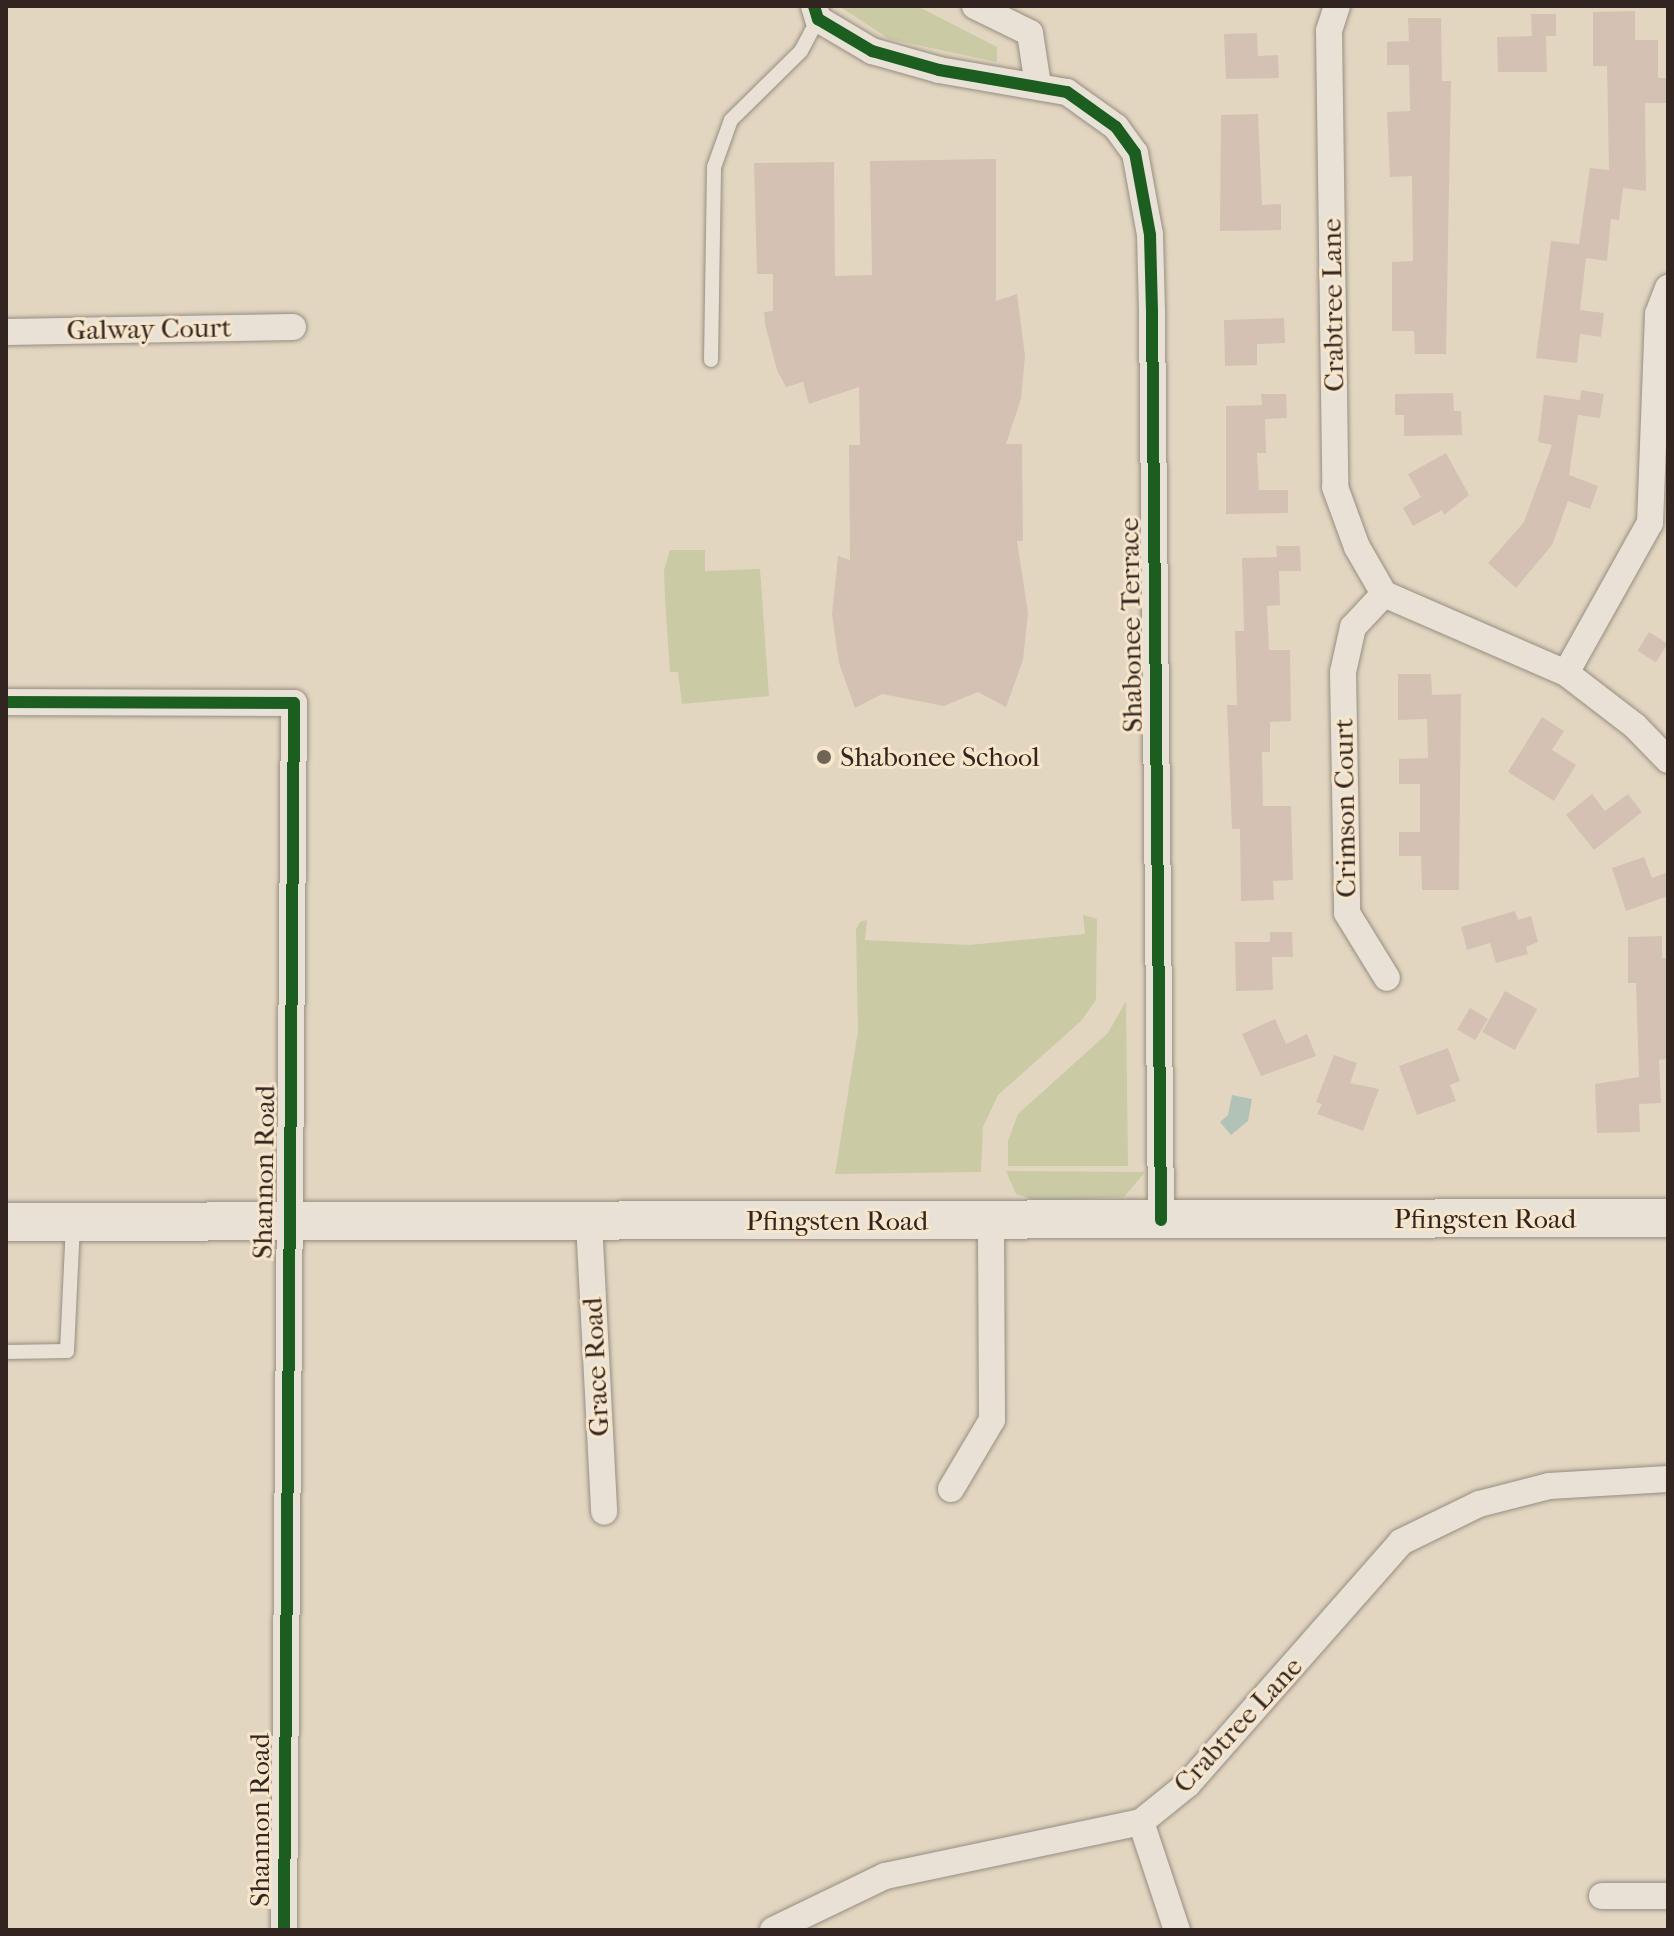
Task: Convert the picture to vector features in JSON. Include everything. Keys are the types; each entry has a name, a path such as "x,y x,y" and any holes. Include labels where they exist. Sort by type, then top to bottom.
{"main road":[{"name":"Pfingsten Road","path":"6,1222 286,1224 1668,1218"}],"street":[{"path":"975,6 1030,33 1038,85"},
{"name":"Crabtree Lane","path":"1337,6 1329,31 1335,487 1357,547 1384,594"},
{"name":"Shabonee Terrace","path":"816,13 872,51 939,70 1067,92 1116,127 1135,153 1144,192 1152,311 1161,1220"},
{"path":"1566,673 1650,523 1658,314 1668,288"},
{"name":"Galway Court","path":"6,332 293,327"},
{"path":"1384,594 1566,673 1635,726 1668,760"},
{"name":"Crimson Court","path":"1384,594 1353,627 1343,672 1347,913 1387,978"},
{"name":"Shannon Road","path":"6,702 294,703 286,1224 284,1930"},
{"path":"951,1489 992,1420 991,1220"},
{"name":"Grace Road","path":"589,1222 604,1512"},
{"name":"Crabtree Lane","path":"773,1930 885,1876 1141,1822 1188,1784 1401,1542 1479,1504 1549,1486 1668,1479"},
{"path":"1141,1822 1177,1930"},
{"path":"1602,1896 1668,1896"}],"lane":[{"path":"711,360 714,167 731,120 801,51 816,13"},
{"path":"6,1352 67,1351 73,1222"}],"green space":[{"path":"839,6 917,6 997,47 997,62 889,39"},
{"path":"670,550 705,550 705,571 760,569 769,696 682,704 678,672 670,672 664,570"},
{"path":"1083,915 1097,919 1096,1000 1081,1021 998,1095 983,1127 981,1172 835,1174 858,1031 856,929 860,922 867,920 865,940 969,945 1085,934"},
{"path":"1126,1001 1128,1166 1008,1166 1008,1141 1018,1114 1108,1033"},
{"path":"1006,1171 1145,1172 1124,1197 1037,1201 1016,1194"}],"shaded area":[{"path":"1232,1095 1252,1099 1248,1121 1231,1135 1220,1122 1228,1115"}],"building":[{"path":"1635,11 1635,40 1658,40 1658,78 1667,78 1667,103 1645,103 1646,191 1623,188 1619,220 1611,219 1607,261 1586,258 1580,310 1604,313 1601,337 1580,334 1577,363 1536,358 1551,241 1579,244 1590,168 1609,170 1607,66 1593,66 1593,12"},
{"path":"1531,14 1556,14 1556,36 1546,36 1547,72 1498,72 1497,37 1532,36"},
{"path":"1408,18 1441,18 1442,81 1451,81 1446,354 1415,354 1414,331 1392,331 1392,262 1413,261 1412,176 1390,177 1387,112 1410,111 1409,65 1387,65 1387,42 1409,41"},
{"path":"1257,33 1258,56 1278,55 1279,78 1226,79 1224,34"},
{"path":"1258,114 1262,205 1281,204 1281,230 1220,231 1221,115"},
{"path":"996,159 996,301 1017,294 1025,356 1021,399 1006,444 1022,444 1023,541 1017,541 1028,613 1023,660 1006,707 978,692 944,706 882,694 855,708 839,663 832,614 838,556 850,560 849,445 860,445 859,387 809,404 803,382 786,387 777,370 764,312 773,311 773,274 757,274 754,163 834,162 835,276 872,275 870,161"},
{"path":"1284,318 1285,343 1257,344 1257,365 1225,366 1224,320"},
{"path":"1581,390 1604,394 1600,418 1578,415 1580,401 1569,475 1598,486 1590,509 1568,501 1552,545 1516,588 1488,563 1524,522 1552,445 1538,442 1544,395 1580,400"},
{"path":"1453,393 1454,411 1461,411 1462,435 1404,436 1404,415 1395,415 1395,394"},
{"path":"1261,394 1286,394 1287,418 1265,419 1266,453 1257,453 1259,490 1288,490 1288,513 1226,514 1226,406 1262,405"},
{"path":"1446,453 1469,495 1444,515 1442,510 1413,526 1403,508 1421,497 1408,474"},
{"path":"1276,546 1300,546 1301,571 1279,571 1280,605 1267,606 1269,650 1290,650 1291,721 1270,722 1270,752 1262,752 1263,806 1291,806 1293,880 1273,881 1274,900 1241,901 1240,829 1232,829 1227,705 1237,705 1235,631 1244,631 1242,558 1277,557"},
{"path":"1649,632 1668,644 1656,662 1637,651"},
{"path":"1398,674 1431,674 1432,695 1461,694 1459,890 1422,890 1421,856 1399,856 1399,832 1420,832 1420,784 1399,784 1399,759 1428,758 1427,719 1398,720"},
{"path":"1542,717 1564,731 1552,750 1576,765 1554,801 1508,772"},
{"path":"1592,794 1605,811 1628,794 1642,812 1594,850 1566,815"},
{"path":"1644,857 1652,878 1668,872 1668,896 1626,911 1612,868"},
{"path":"1515,911 1518,920 1531,916 1538,942 1526,947 1528,954 1496,963 1490,943 1467,950 1461,927"},
{"path":"1270,932 1292,932 1293,957 1272,957 1273,990 1236,991 1235,942 1270,942"},
{"path":"1662,936 1662,958 1668,958 1668,1059 1659,1060 1661,1103 1639,1104 1640,1132 1597,1133 1595,1084 1639,1077 1636,983 1628,983 1628,937"},
{"path":"1505,991 1537,1009 1515,1050 1482,1032"},
{"path":"1470,1008 1488,1019 1475,1040 1457,1029"},
{"path":"1275,1019 1286,1044 1307,1034 1316,1056 1261,1076 1242,1034"},
{"path":"1448,1048 1460,1081 1450,1085 1456,1101 1417,1115 1399,1066"},
{"path":"1334,1055 1357,1063 1350,1083 1379,1089 1363,1131 1317,1114 1322,1104 1316,1102"}],"cycle path":[{"path":"814,6 818,19 872,51 939,70 1067,92 1116,127 1135,153 1150,235 1152,311 1161,1220"},
{"path":"6,702 294,703 284,1930"}],"place":[{"name":"Shabonee School","path":"824,757"}]}
